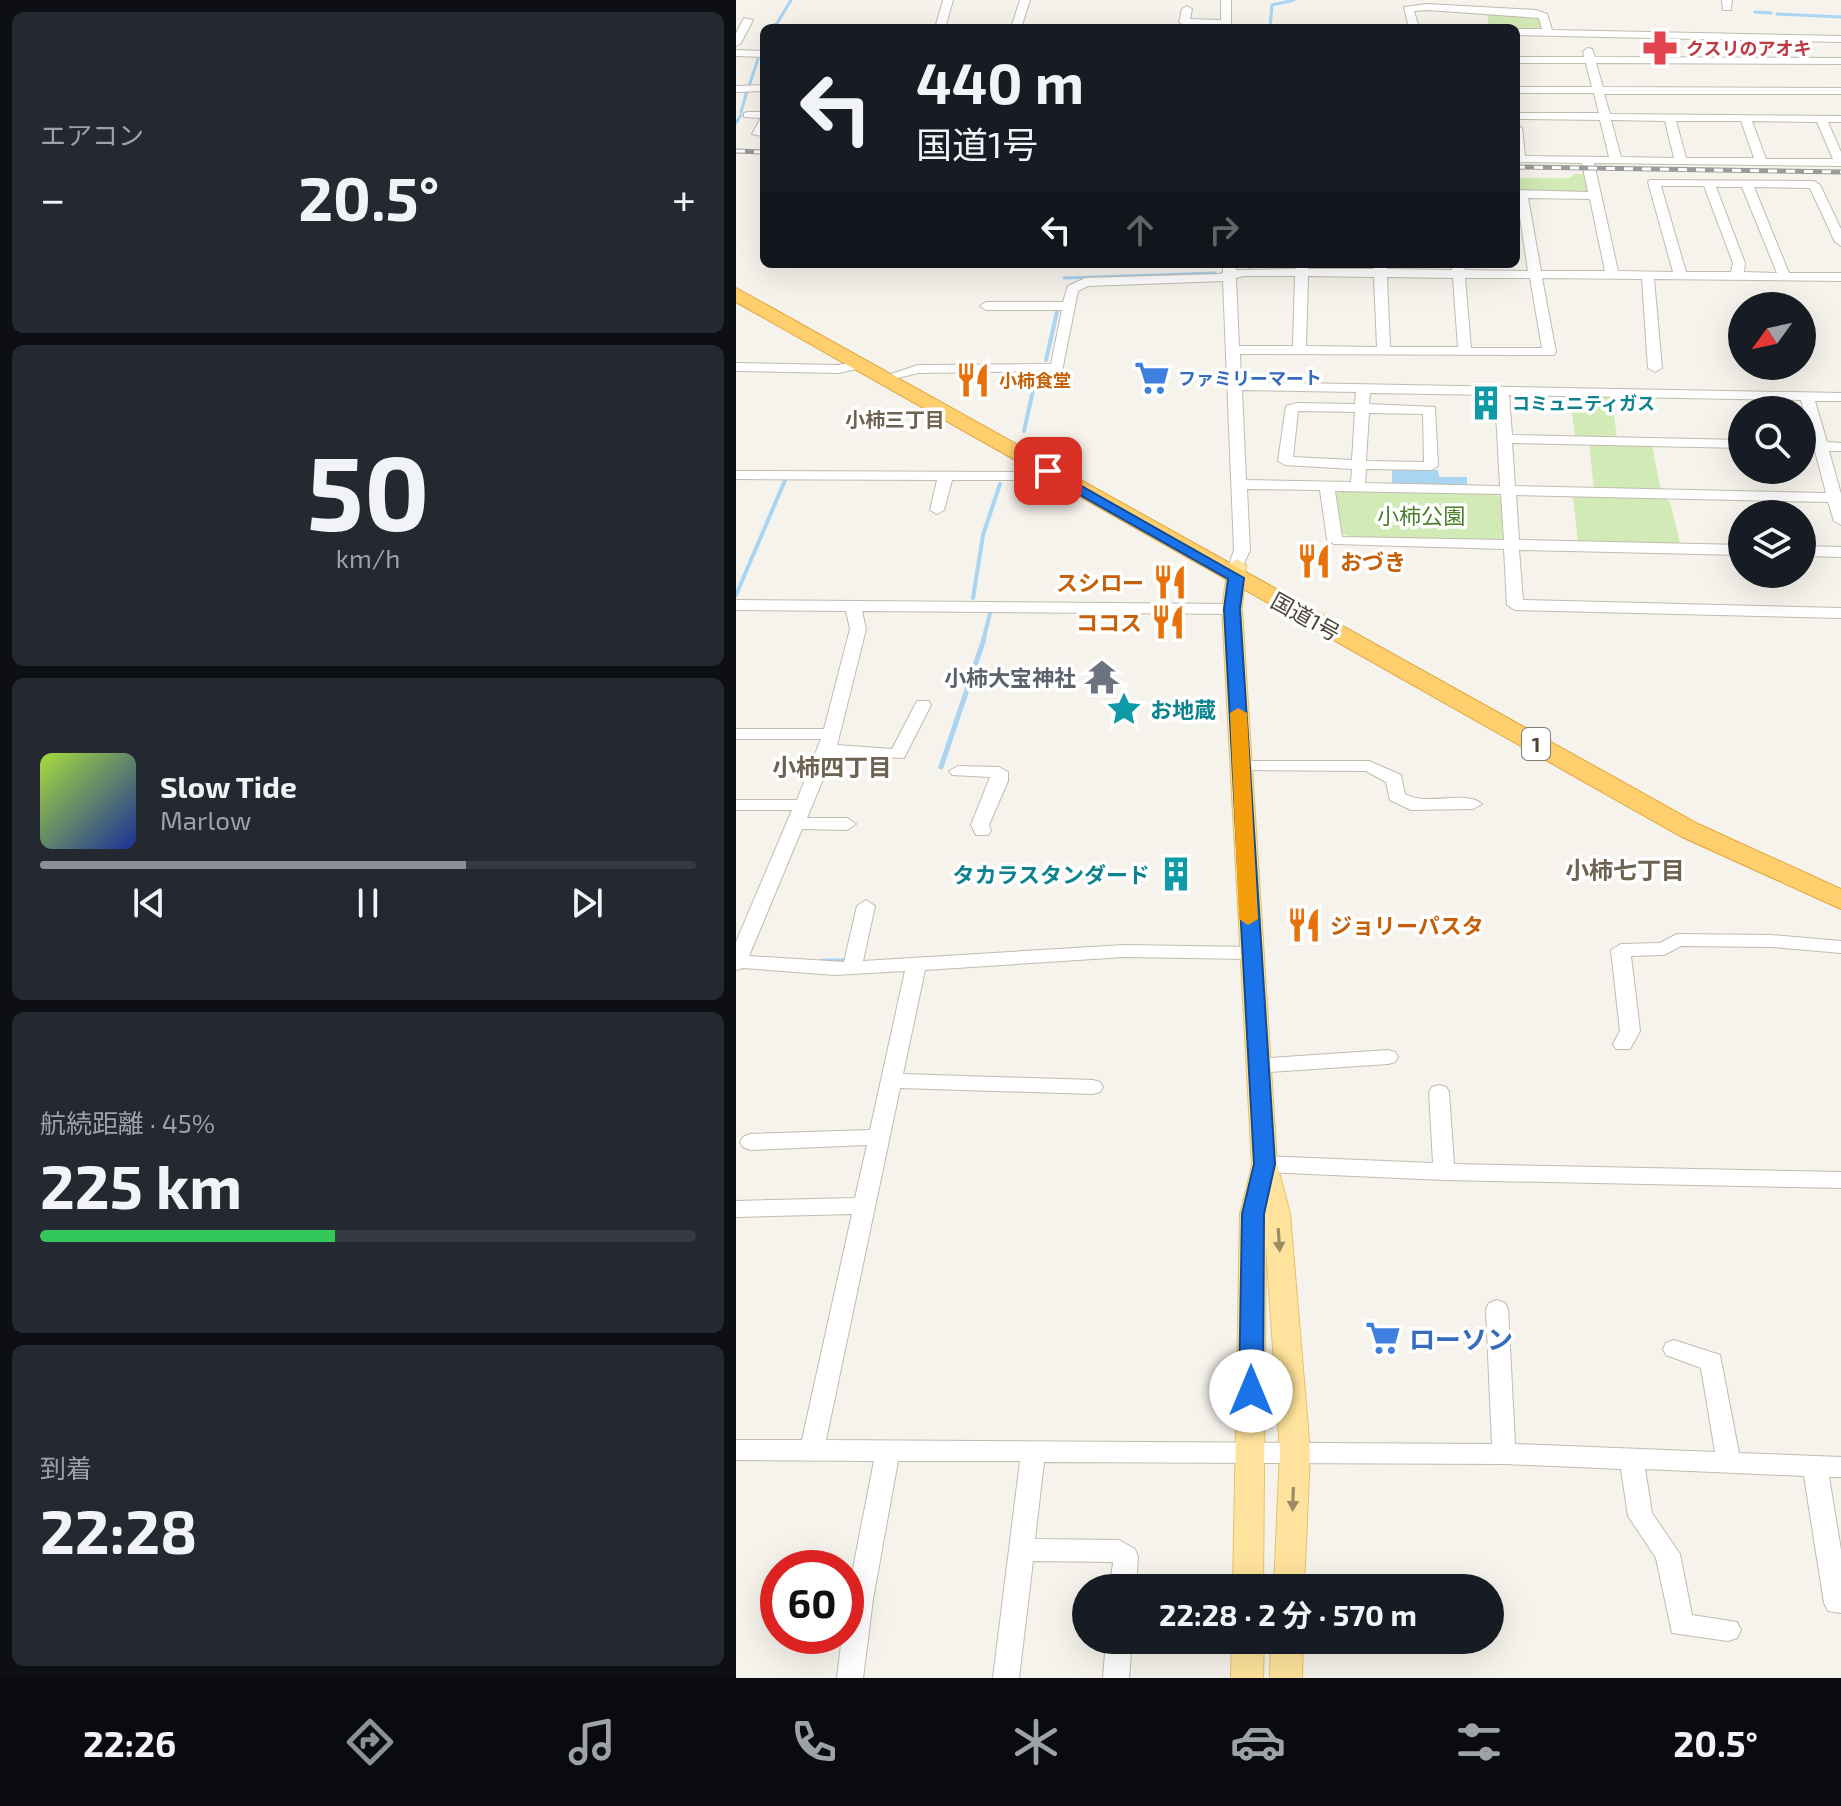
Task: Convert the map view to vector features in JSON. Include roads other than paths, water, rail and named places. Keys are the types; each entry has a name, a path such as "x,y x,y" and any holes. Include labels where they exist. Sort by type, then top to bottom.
{"highway":[{"name":"国道1号","path":"736,282 1689,830 1841,900"},
{"name":"国道1号","path":"736,294 1048,471 1646,792 1841,883"}],"main road":[{"path":"1237,571 1232,609 1257,1066 1264,1164 1277,1214 1295,1452 1290,1574"},
{"path":"1248,1574 1253,1214 1264,1164"},
{"path":"1247,1678 1248,1654"},
{"path":"1286,1678 1287,1654"}],"street":[{"path":"941,24 948,0"},
{"path":"1017,24 1025,0"},
{"path":"1226,0 1226,24"},
{"path":"1413,24 1408,9 1427,7 1536,13 1543,16 1548,32"},
{"path":"1187,9 1184,22 1205,24"},
{"path":"736,43 748,20"},
{"path":"1520,32 1841,39"},
{"path":"1583,32 1616,160"},
{"path":"1746,39 1780,119"},
{"path":"736,53 760,52"},
{"path":"1520,60 1841,61"},
{"path":"736,89 760,88"},
{"path":"1520,90 1841,91"},
{"path":"748,115 760,115"},
{"path":"1520,116 1841,119"},
{"path":"1670,118 1681,161"},
{"path":"1746,119 1761,162"},
{"path":"1520,159 1840,163 1821,119"},
{"path":"758,134 760,130"},
{"path":"1567,146 1570,159"},
{"path":"1587,159 1613,277"},
{"path":"1681,277 1654,182 1814,185 1841,242"},
{"path":"1709,183 1739,263 1737,278"},
{"path":"1747,184 1785,278"},
{"path":"1520,194 1595,196"},
{"path":"1235,350 1549,352 1520,199"},
{"path":"898,374 918,369 1057,368 1072,289 1085,282 1230,269 1458,270 1536,276 1648,278 1841,277"},
{"path":"1230,269 1242,550 1237,571"},
{"path":"1299,350 1302,269"},
{"path":"1380,269 1384,351"},
{"path":"1458,270 1465,352"},
{"path":"1648,278 1655,368"},
{"path":"986,306 1069,306"},
{"path":"736,367 838,369 861,364"},
{"path":"1237,386 1756,396"},
{"path":"1358,487 1363,388"},
{"path":"1502,391 1515,605 1841,613"},
{"path":"1816,397 1841,397"},
{"path":"1291,409 1430,410 1431,466 1359,465 1285,461 1291,409"},
{"path":"1816,428 1838,498 1841,521"},
{"path":"1504,439 1728,444"},
{"path":"1816,446 1841,447"},
{"path":"736,475 1022,476 1048,471"},
{"path":"937,510 946,474"},
{"path":"1240,484 1838,498"},
{"path":"1327,486 1335,539 1339,541 1728,550"},
{"path":"1816,551 1841,552"},
{"path":"736,605 1232,609"},
{"path":"853,607 858,629 828,742 736,962 852,969 1124,951 1250,953"},
{"path":"736,734 828,742 898,754 923,705"},
{"path":"1241,766 1369,766 1395,779 1396,796 1411,805 1473,804"},
{"path":"958,771 999,772 999,781 980,825 982,831"},
{"path":"736,805 803,805"},
{"path":"795,823 847,824"},
{"path":"852,969 866,906"},
{"path":"1623,1044 1630,1031 1621,950 1664,949 1677,940 1771,941 1841,947"},
{"path":"812,1450 916,965"},
{"path":"1257,1066 1388,1057"},
{"path":"893,1081 1093,1087"},
{"path":"1439,1092 1444,1172"},
{"path":"750,1142 881,1137"},
{"path":"1264,1164 1444,1172 1841,1180"},
{"path":"736,1209 864,1206"},
{"path":"1497,1309 1504,1454"},
{"path":"1674,1349 1712,1362 1728,1461"},
{"path":"736,1450 1033,1454 1504,1454 1841,1467"},
{"path":"850,1678 860,1599 888,1451"},
{"path":"1006,1678 1033,1454"},
{"path":"1631,1458 1640,1516 1668,1554 1681,1625 1728,1630"},
{"path":"1815,1466 1837,1603"},
{"path":"1021,1550 1119,1551 1126,1557 1124,1574"},
{"path":"1116,1678 1118,1654"}],"water":[{"path":"1392,469 1438,470 1439,477 1467,477 1467,486 1392,484"}],"waterway":[{"path":"777,24 791,0"},
{"path":"1270,24 1272,5 1294,0"},
{"path":"1755,12 1771,13"},
{"path":"1777,14 1841,17"},
{"path":"749,86 758,59"},
{"path":"741,112 747,91"},
{"path":"736,123 741,115"},
{"path":"1064,278 1215,273"},
{"path":"1046,360 1057,312"},
{"path":"1024,431 1037,372"},
{"path":"1017,472 1019,467"},
{"path":"736,595 786,478"},
{"path":"973,598 983,535 1000,484"},
{"path":"983,641 991,609"},
{"path":"941,767 984,639"},
{"path":"822,961 844,961"}],"railway":[{"path":"736,151 760,152"},
{"path":"1520,167 1841,172"}],"place":[{"name":"クスリのアオキ","path":"1660,48"},
{"name":"ファミリーマート","path":"1152,378"},
{"name":"小柿食堂","path":"973,380"},
{"name":"コミュニティガス","path":"1486,403"},
{"name":"おづき","path":"1314,561"},
{"name":"スシロー","path":"1170,582"},
{"name":"ココス","path":"1168,622"},
{"name":"小柿大宝神社","path":"1102,677"},
{"name":"お地蔵","path":"1124,709"},
{"name":"タカラスタンダード","path":"1176,874"},
{"name":"ジョリーパスタ","path":"1304,925"},
{"name":"ローソン","path":"1383,1338"}],"district":[{"name":"小柿三丁目","path":"895,419"},
{"name":"小柿四丁目","path":"832,766"},
{"name":"小柿七丁目","path":"1625,869"}],"park label":[{"name":"小柿公園","path":"1421,515"}]}
